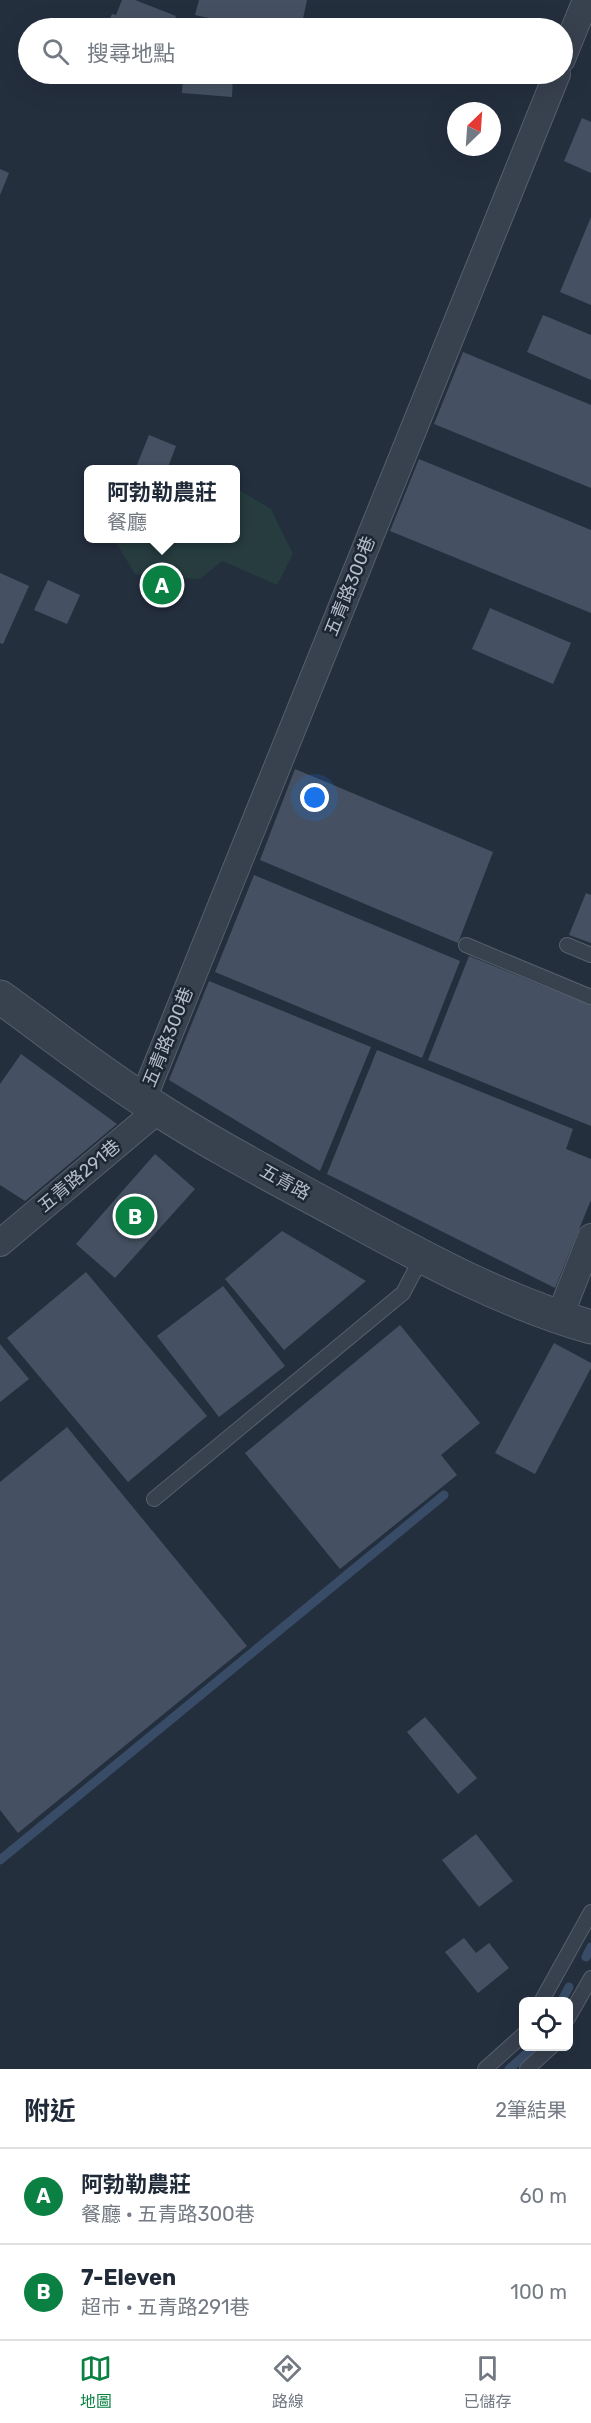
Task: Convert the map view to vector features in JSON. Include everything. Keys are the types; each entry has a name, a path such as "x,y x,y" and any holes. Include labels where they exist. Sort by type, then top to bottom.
{"street":[{"path":"573,32 586,0"},
{"name":"五青路300巷","path":"151,1105 553,84"},
{"name":"五青路","path":"0,997 151,1105 422,1257 559,1318 591,1327"},
{"name":"五青路291巷","path":"0,1243 151,1105"},
{"path":"559,1318 591,1237"}],"lane":[{"path":"466,945 591,997"},
{"path":"567,945 591,955"},
{"path":"154,1498 403,1293 422,1257"},
{"path":"543,1997 591,1912"},
{"path":"573,2009 591,1978"},
{"path":"484,2069 519,2038"},
{"path":"527,2069 547,2051"}],"green space":[{"path":"240,490 271,509 293,554 277,585 222,561 200,579 135,574 116,543 240,543"}],"building":[{"path":"122,0 135,0 176,16 175,18 110,18 112,14 116,15"},
{"path":"199,0 307,0 303,18 208,18 195,15"},
{"path":"182,84 233,84 232,97 182,93"},
{"path":"582,118 591,122 591,173 564,161"},
{"path":"0,169 9,173 0,195"},
{"path":"591,217 591,305 560,292"},
{"path":"543,315 591,335 591,380 527,352"},
{"path":"463,352 591,405 591,488 434,424"},
{"path":"149,435 176,446 169,465 137,465"},
{"path":"419,459 591,530 591,613 390,531"},
{"path":"0,573 29,586 3,644 0,643"},
{"path":"48,580 80,595 67,624 34,610"},
{"path":"490,608 571,643 553,684 472,649"},
{"path":"295,769 493,852 458,943 260,860"},
{"path":"254,875 460,961 422,1058 215,972"},
{"path":"586,893 591,895 591,943 569,935"},
{"path":"469,956 591,1005 591,1126 428,1060"},
{"path":"209,981 371,1047 320,1171 169,1080"},
{"path":"377,1050 573,1129 566,1149 591,1159 591,1200 555,1288 327,1174"},
{"path":"21,1054 117,1124 25,1201 0,1185 0,1084"},
{"path":"155,1154 195,1189 115,1278 76,1244"},
{"path":"282,1231 366,1281 284,1350 225,1279"},
{"path":"86,1272 207,1416 128,1482 7,1338"},
{"path":"223,1286 285,1366 219,1417 157,1336"},
{"path":"400,1325 480,1423 441,1455 457,1475 340,1569 245,1453"},
{"path":"554,1343 591,1363 591,1368 535,1474 495,1453"},
{"path":"0,1344 29,1379 0,1402"},
{"path":"67,1427 247,1646 18,1833 0,1810 0,1482"},
{"path":"425,1717 477,1778 458,1794 407,1732"},
{"path":"476,1834 513,1881 479,1907 442,1860"},
{"path":"464,1938 476,1953 489,1943 509,1968 478,1993 445,1952"}],"waterway":[{"path":"0,1860 444,1495"},
{"path":"586,1957 591,1947"},
{"path":"564,1997 569,1987"},
{"path":"509,2069 529,2051"}],"place":[{"name":"阿勃勒農莊","path":"162,585"},
{"name":"7-Eleven","path":"135,1216"}]}
